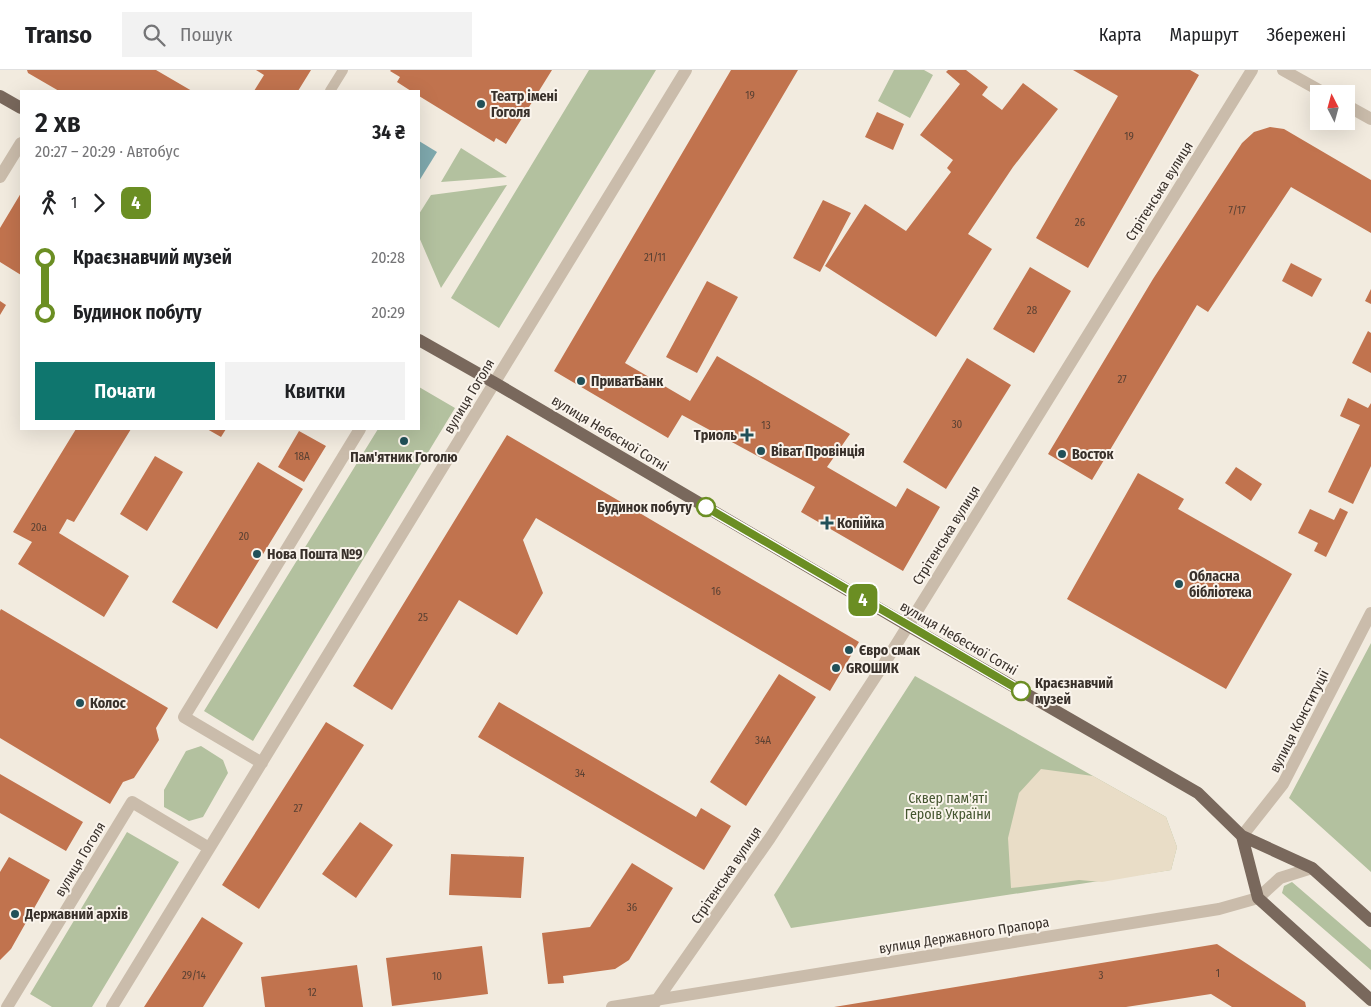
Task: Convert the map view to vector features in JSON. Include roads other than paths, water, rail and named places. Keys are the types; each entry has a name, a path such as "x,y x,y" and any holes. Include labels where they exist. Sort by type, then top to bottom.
{"main road":[{"path":"0,96 20,107"},
{"name":"вулиця Небесної Сотні","path":"420,341 907,626 1198,793 1242,836 1312,868 1371,921"},
{"path":"1242,836 1258,898 1371,1000"}],"street":[{"name":"вулиця Гоголя","path":"112,1007 686,70"},
{"name":"Стрітенська вулиця","path":"655,1003 770,838 891,653 1252,70"},
{"path":"1283,70 1310,85"},
{"path":"1355,110 1371,119"},
{"path":"0,177 20,144"},
{"path":"262,763 184,717 359,430"},
{"name":"вулиця Конституції","path":"1242,836 1283,784 1371,613"},
{"name":"вулиця Гоголя","path":"7,1007 132,802 210,848"},
{"name":"вулиця Державного Прапора","path":"612,1007 655,1003 1219,909 1258,898 1280,878 1312,868"}],"lane":[{"path":"331,90 343,70"}],"water":[{"path":"420,142 437,152 420,179"}],"place":[{"name":"Театр імені Гоголя","path":"481,104"},
{"name":"ПриватБанк","path":"581,381"},
{"name":"Триоль","path":"747,435"},
{"name":"Пам'ятник Гоголю","path":"404,441"},
{"name":"Віват Провінція","path":"761,451"},
{"name":"Восток","path":"1062,454"},
{"name":"Будинок побуту","path":"706,507"},
{"name":"Копійка","path":"827,523"},
{"name":"Нова Пошта №9","path":"257,554"},
{"name":"Обласна бібліотека","path":"1179,584"},
{"name":"Євро смак","path":"849,650"},
{"name":"GROШИК","path":"836,668"},
{"name":"Краєзнавчий музей","path":"1021,691"},
{"name":"Колос","path":"80,703"},
{"name":"Державний архів","path":"15,914"}],"park label":[{"name":"Сквер пам'яті Героїв України","path":"948,806"}]}
